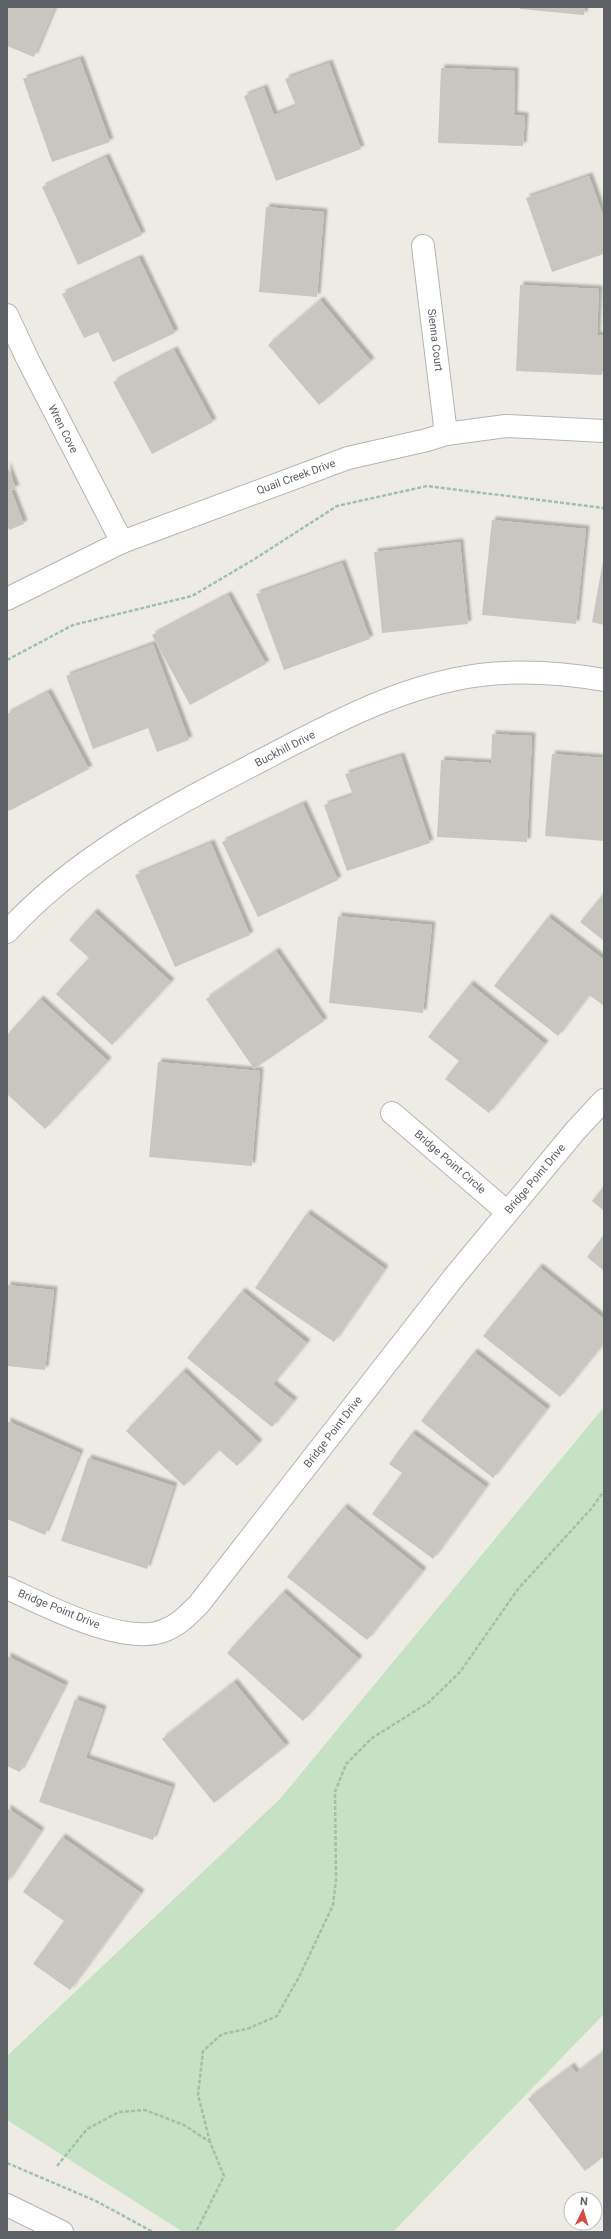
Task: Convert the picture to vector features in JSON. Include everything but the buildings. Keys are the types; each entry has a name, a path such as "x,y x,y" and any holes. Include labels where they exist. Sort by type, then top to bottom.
{"street":[{"name":"Sienna Court","path":"423,246 446,434"},
{"name":"Wren Cove","path":"7,315 28,360 122,542"},
{"name":"Quail Creek Drive","path":"7,599 122,542 348,458 427,440 446,434 506,426 604,431"},
{"name":"Buckhill Drive","path":"7,932 52,890 99,852 156,815 375,704 441,683 480,675 525,672 583,676 604,680"},
{"name":"Bridge Point Drive","path":"7,1588 97,1626 134,1635 162,1632 182,1621 199,1604 454,1277 507,1212 604,1100"},
{"name":"Bridge Point Circle","path":"392,1113 507,1212"},
{"path":"7,2205 62,2232"}],"path":[{"path":"7,660 72,625 192,596 253,560 338,506 427,486 604,508"},
{"path":"196,2232 224,2176 210,2142 198,2095 203,2052 222,2034 247,2029 277,2016 300,1975 333,1905 336,1880 335,1792 346,1764 372,1738 428,1703 460,1672 518,1589 591,1509 604,1492"},
{"path":"57,2166 87,2129 119,2112 145,2110 184,2125 210,2142"},
{"path":"7,2163 96,2201 152,2232"}],"green space":[{"path":"604,1407 604,2014 393,2232 183,2232 7,2120 7,2056 279,1800"}]}
